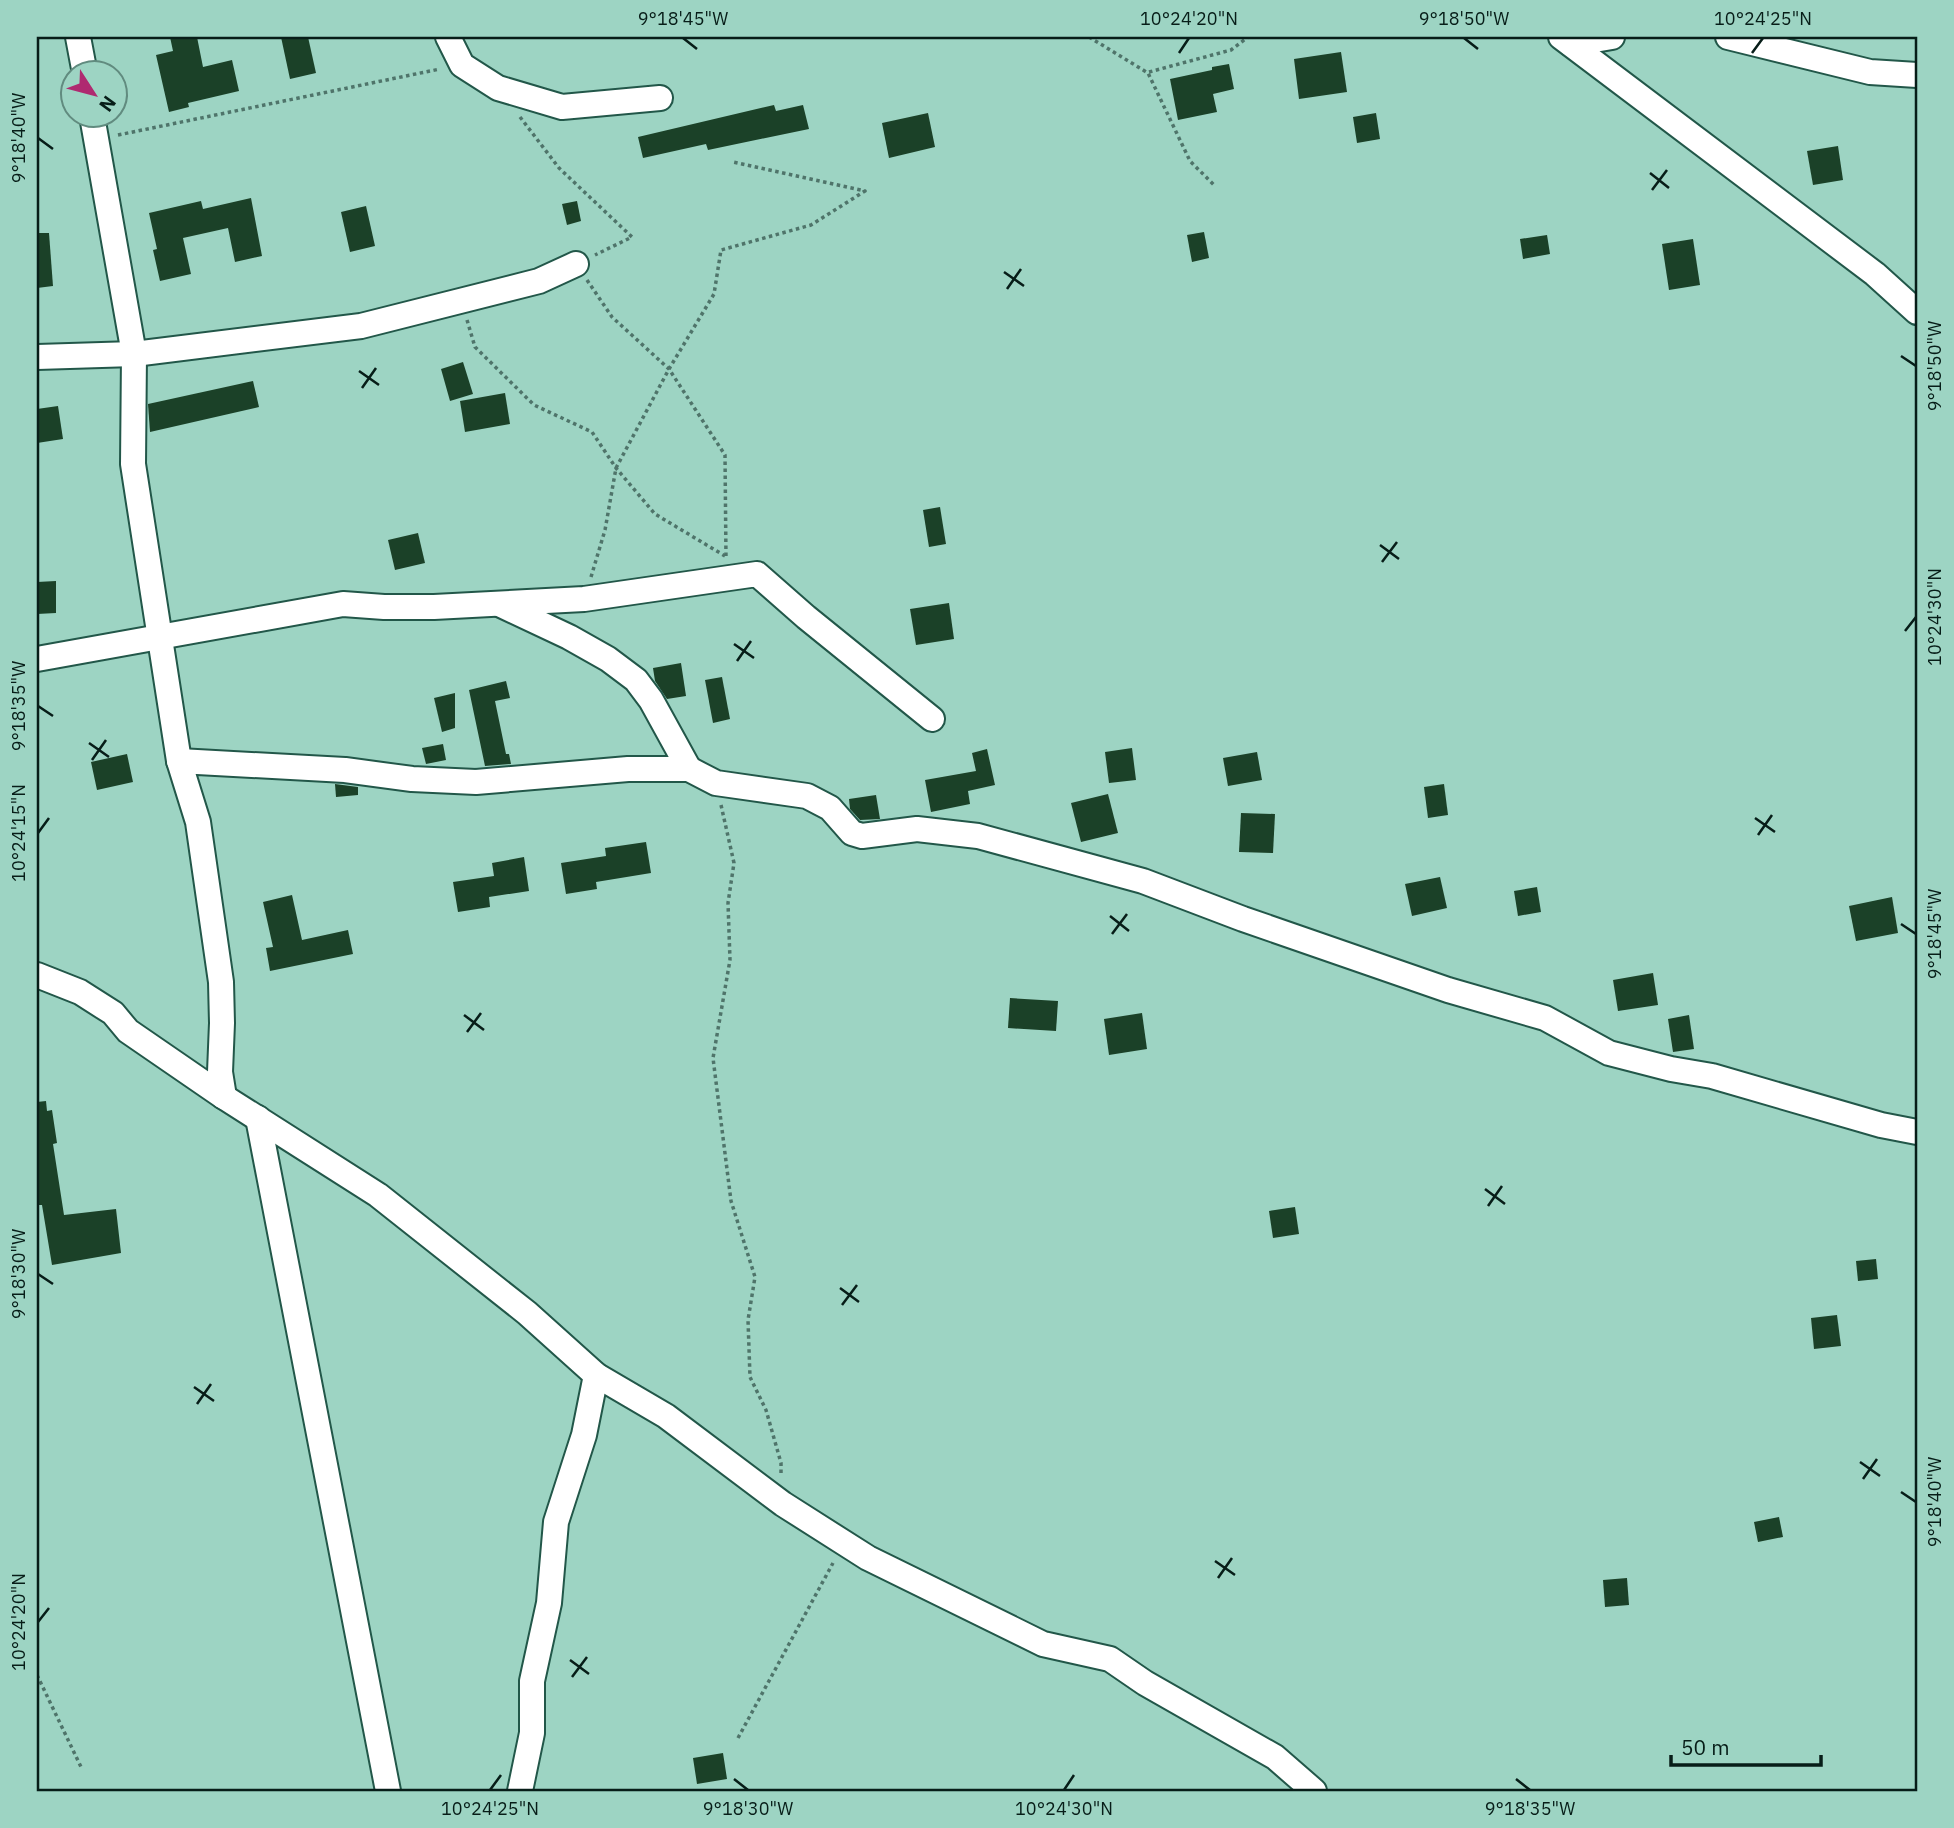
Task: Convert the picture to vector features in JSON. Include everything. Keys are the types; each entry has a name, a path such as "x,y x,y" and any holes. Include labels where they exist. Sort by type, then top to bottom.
{"street":[{"path":"78,37 82,60"},
{"path":"448,37 463,65 498,88 562,107 660,98"},
{"path":"1566,41 1612,37"},
{"path":"1728,37 1870,72 1917,75"},
{"path":"1566,41 1875,274 1917,312"},
{"path":"96,130 134,354 133,464 179,761 198,822 221,982 220,1072 224,1097"},
{"path":"37,357 134,354 361,326 539,281 576,264"},
{"path":"37,659 343,604 434,607 584,599 727,567 757,574 932,719"},
{"path":"497,603 569,637 608,659 636,680 651,700 689,769"},
{"path":"179,761 345,770 412,779 476,782 628,769 689,769 716,783 807,796 830,808 852,833 862,836 917,829 978,836 1143,881 1380,967 1545,1018 1609,1053 1671,1069 1712,1076 1881,1125 1917,1132"},
{"path":"37,975 80,992 113,1013 128,1031 224,1097 378,1195 527,1313 596,1375 666,1416 780,1502 868,1558 1042,1644 1110,1659 1145,1683 1275,1757 1314,1791"},
{"path":"258,1118 388,1791"},
{"path":"520,1791 532,1732 532,1681 549,1603 556,1522 584,1435 596,1375"}],"path":[{"path":"1089,37 1148,73 1190,161 1214,185"},
{"path":"1148,73 1231,50 1248,37"},
{"path":"130,121 463,65"},
{"path":"498,88 559,168 632,237 576,264 612,317 668,369 725,455 727,567"},
{"path":"584,599 605,530 616,468 668,369 714,295 721,250 811,225 865,191 733,162"},
{"path":"460,300 475,347 534,405 592,432 616,468 655,514 727,567 757,574"},
{"path":"716,783 734,863 728,903 730,960 713,1058 731,1201 755,1277 748,1320 750,1377 766,1410 781,1463 780,1502"},
{"path":"738,1738 846,1544"},
{"path":"37,1675 82,1769"}],"building":[{"path":"170,37 197,37 203,67 232,60 239,91 188,103 189,107 169,112 156,55 173,51"},
{"path":"281,37 308,37 316,73 290,79"},
{"path":"1341,52 1347,92 1299,99 1294,59"},
{"path":"1229,64 1234,89 1213,94 1217,112 1178,120 1170,79"},
{"path":"774,105 776,111 803,105 809,129 708,150 706,144 643,158 638,137"},
{"path":"928,113 935,147 889,158 882,123"},
{"path":"1376,113 1380,139 1357,143 1353,117"},
{"path":"1838,146 1843,180 1813,185 1807,151"},
{"path":"251,198 262,256 235,262 228,228 183,238 191,274 160,281 153,250 157,249 149,213 201,201 203,209"},
{"path":"577,201 581,221 567,225 562,204"},
{"path":"366,206 375,246 350,252 341,212"},
{"path":"1204,232 1209,258 1192,262 1187,235"},
{"path":"37,233 49,233 53,286 37,288"},
{"path":"1547,235 1550,254 1523,259 1520,239"},
{"path":"1693,239 1700,285 1669,290 1662,244"},
{"path":"463,362 473,394 450,401 441,369"},
{"path":"253,381 259,407 150,432 148,404"},
{"path":"505,393 510,424 465,432 460,401"},
{"path":"58,406 63,439 37,443 37,409"},
{"path":"940,507 946,544 929,547 923,510"},
{"path":"418,533 425,563 395,570 388,540"},
{"path":"56,581 56,613 37,614 37,582"},
{"path":"949,603 954,639 916,645 910,609"},
{"path":"681,663 686,696 667,699 655,681 653,668"},
{"path":"722,677 730,719 713,723 705,680"},
{"path":"506,681 510,698 495,701 506,754 509,754 511,764 485,766 469,690"},
{"path":"455,693 455,728 442,732 434,698"},
{"path":"443,744 446,760 426,764 422,748"},
{"path":"1132,748 1136,780 1109,783 1105,752"},
{"path":"987,749 995,785 968,791 970,804 931,812 925,780 976,771 972,753"},
{"path":"1257,752 1262,780 1228,786 1223,758"},
{"path":"127,754 133,782 97,790 91,762"},
{"path":"335,784 358,787 358,795 336,797"},
{"path":"1444,784 1448,815 1428,818 1424,787"},
{"path":"1108,794 1118,833 1081,842 1071,803"},
{"path":"876,795 880,819 860,820 850,809 849,799"},
{"path":"1241,813 1275,814 1273,853 1239,852"},
{"path":"646,842 651,873 596,882 597,889 566,894 561,863 606,856 605,848"},
{"path":"524,857 529,891 489,897 490,907 458,912 453,882 494,876 492,863"},
{"path":"1440,877 1447,908 1412,916 1405,884"},
{"path":"1537,887 1541,912 1518,916 1514,891"},
{"path":"292,895 302,940 348,930 353,954 270,971 266,948 273,947 263,902"},
{"path":"1892,897 1898,933 1856,941 1849,906"},
{"path":"1653,973 1658,1005 1618,1011 1613,980"},
{"path":"1010,998 1058,1001 1056,1031 1008,1028"},
{"path":"1142,1013 1147,1049 1109,1055 1104,1019"},
{"path":"1689,1015 1694,1049 1673,1052 1668,1019"},
{"path":"46,1101 47,1111 52,1110 57,1143 53,1144 64,1215 116,1209 121,1253 52,1265 42,1205 37,1205 37,1102"},
{"path":"1295,1207 1299,1234 1273,1238 1269,1211"},
{"path":"1876,1259 1878,1279 1858,1281 1856,1261"},
{"path":"1837,1315 1841,1346 1814,1349 1811,1318"},
{"path":"1779,1517 1783,1537 1758,1542 1754,1522"},
{"path":"1627,1578 1629,1605 1605,1607 1603,1580"},
{"path":"723,1753 727,1779 697,1784 693,1758"}]}
